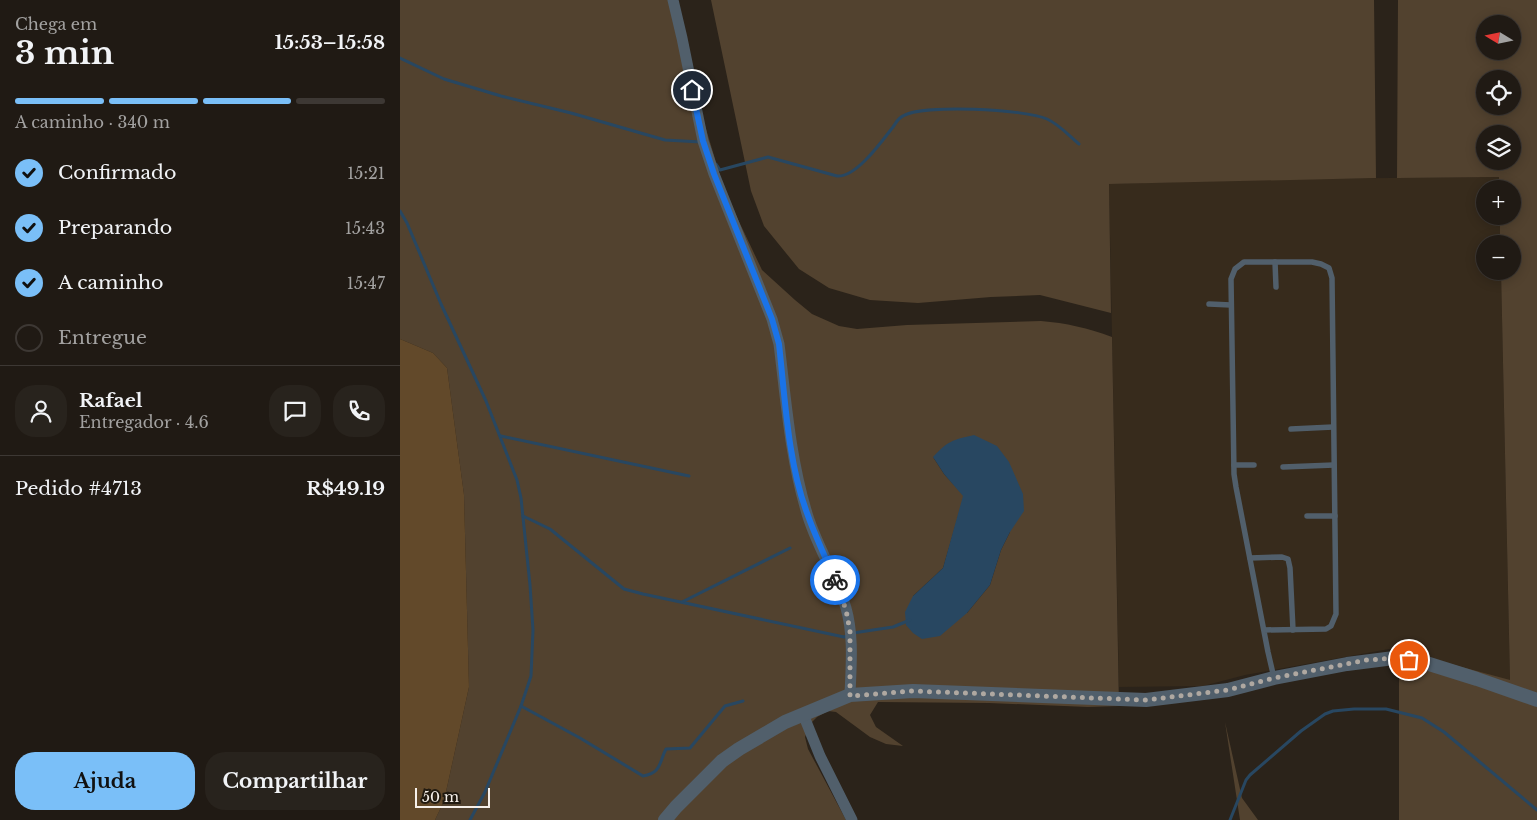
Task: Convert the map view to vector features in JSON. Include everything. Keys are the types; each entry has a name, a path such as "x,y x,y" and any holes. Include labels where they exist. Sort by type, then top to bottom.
{"street":[{"path":"673,0 703,141 714,174 777,333 788,423 800,490 806,512 846,610 852,656 850,696"},
{"path":"665,820 722,761 785,722 850,696 913,691 1146,700 1228,690 1274,678 1367,660 1394,658 1426,663 1537,700"},
{"path":"803,714 823,763 852,820"}],"lane":[{"path":"1264,630 1326,629 1334,621 1336,607 1331,273 1326,266 1317,263 1248,262 1238,266 1232,279 1234,465 1236,487 1264,630 1274,678"},
{"path":"1276,262 1276,287"},
{"path":"1210,304 1231,305"},
{"path":"1291,429 1333,427"},
{"path":"1283,467 1334,464"},
{"path":"1234,465 1254,465"},
{"path":"1307,516 1335,516"},
{"path":"1250,558 1282,557 1288,559 1293,630"}],"shaded area":[{"path":"400,0 677,0 703,119 725,192 762,270 812,314 839,326 857,329 907,325 1041,321 1077,326 1112,337 1119,706 1088,707 989,703 878,702 870,715 876,727 903,746 886,744 870,737 836,712 828,711 817,717 810,724 805,737 808,749 846,820 435,820 444,801 469,687 464,495 447,368 433,353 400,339","holes":["933,457 1010,532 1001,550 990,585 967,613 913,596 943,568 964,496 944,474"]},
{"path":"711,0 1374,0 1376,178 1109,184 1111,313 1040,295 918,303 870,300 829,288 799,269 764,226 751,191"},
{"path":"1398,0 1537,0 1537,820 1399,820 1399,650 1510,680 1501,280 1521,280 1521,235 1500,235 1500,225 1521,225 1521,180 1499,180 1499,177 1397,178"},
{"path":"1499,177 1499,180 1476,180 1476,225 1500,225 1500,235 1476,235 1476,280 1501,280 1510,681 1405,651 1389,649 1245,675 1203,686 1119,687 1109,184 1278,179"},
{"path":"400,339 433,353 447,368 464,495 469,687 444,801 435,820 400,820"},
{"path":"1225,722 1242,798 1258,820 1240,820"}],"water":[{"path":"974,435 997,446 1009,462 1023,494 1024,511 1001,550 990,585 967,613 940,636 922,639 906,625 905,612 913,596 943,568 963,496 944,474 933,457 951,442"}],"waterway":[{"path":"400,58 444,79 501,96 571,113 665,140 701,142"},
{"path":"716,164 720,170 768,157 837,176 844,175 868,158 900,118 914,112 930,110 997,110 1035,116 1056,124 1079,144"},
{"path":"400,211 486,401 517,480 521,498 533,630 531,676 521,706 485,792 470,820"},
{"path":"501,436 689,476"},
{"path":"523,516 550,529 624,589 844,637 847,636"},
{"path":"682,602 790,548"},
{"path":"853,633 893,627 910,620"},
{"path":"521,706 580,738 643,776 657,770 666,749 690,748 725,706 743,701"},
{"path":"1230,820 1246,780 1250,775 1301,731 1325,714 1333,711 1354,709 1386,709 1422,718 1444,732 1537,810"}],"way so far":[{"path":"835,580 846,610 850,631 852,656 850,696 913,691 1074,699 1146,700 1228,690 1274,678 1367,660 1394,658 1409,660"}],"route":[{"path":"692,90 703,141 714,174 777,333 788,423 800,490 806,512 835,580"}]}
